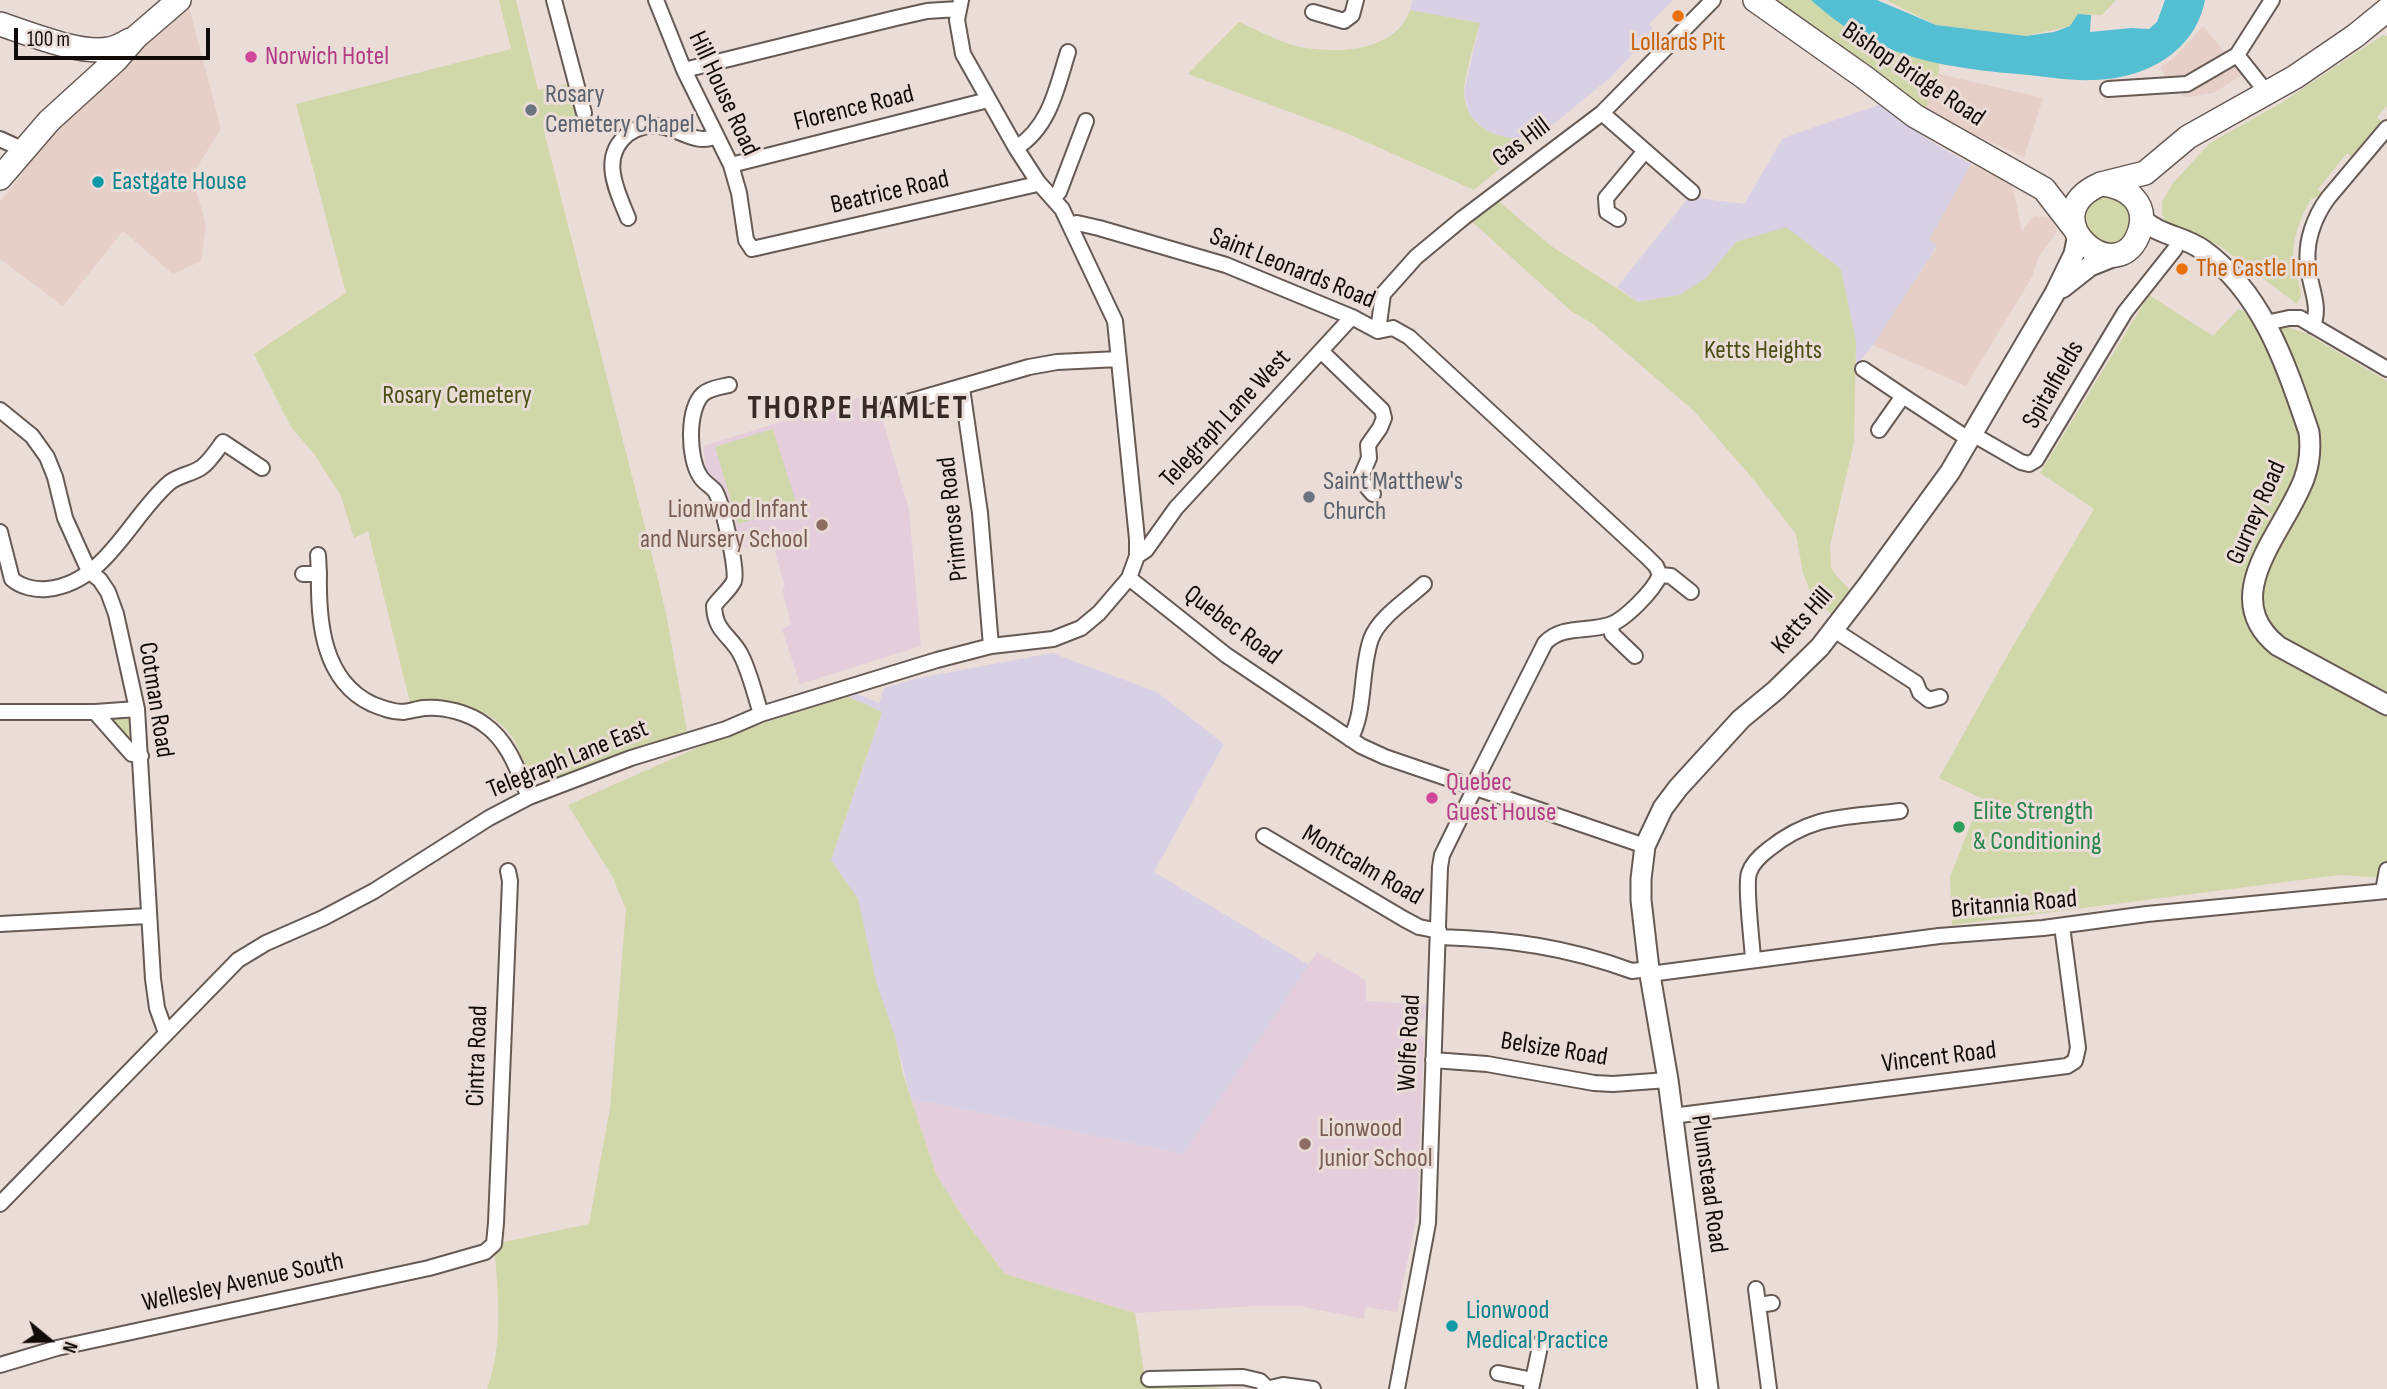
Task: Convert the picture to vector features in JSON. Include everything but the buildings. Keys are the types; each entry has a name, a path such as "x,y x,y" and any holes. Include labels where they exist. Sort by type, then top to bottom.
{"main road":[{"path":"0,178 49,121 116,60 136,37 179,0"},
{"name":"Bishop Bridge Road","path":"1755,0 1915,116 2044,188 2076,231"},
{"path":"2175,243 2127,249 2106,255 2090,250 2076,231 2074,208 2079,198 2095,186 2141,175 2188,137 2267,93 2335,50 2387,10"},
{"path":"0,24 65,45 108,50 136,37"},
{"path":"65,45 90,63 90,78 85,88"},
{"path":"2127,249 2139,232 2149,189 2209,127"},
{"path":"2095,186 2123,188 2132,196 2141,216"},
{"name":"Bishop Bridge Road","path":"2044,188 2095,186"},
{"name":"Gurney Road","path":"2141,216 2153,229 2175,243 2200,247 2242,286 2266,323 2309,432 2311,448 2305,478 2257,573 2251,603 2253,614 2266,636 2278,646 2387,705"},
{"name":"Ketts Hill","path":"1650,976 1641,878 1645,846 1663,808 1741,719 1776,691 1834,630 1950,472 2026,338 2055,293 2074,254 2076,231"},
{"name":"Ketts Hill","path":"2055,293 2090,266 2127,249"},
{"name":"Plumstead Road","path":"1650,976 1668,1080 1708,1389"}],"street":[{"path":"554,0 584,113"},
{"name":"Hill House Road","path":"656,0 684,70 731,165 746,240 752,249"},
{"path":"1313,12 1344,21 1352,15 1356,0"},
{"name":"Gas Hill","path":"1378,331 1383,294 1416,257 1602,113 1713,0"},
{"path":"2108,89 2187,84 2237,55 2272,0"},
{"path":"684,70 959,4 957,20 963,54 1016,148 1070,226 1115,321 1137,556 1129,578"},
{"path":"1016,148 1036,131 1044,120 1068,52"},
{"path":"2237,55 2267,93"},
{"name":"Florence Road","path":"731,165 988,100"},
{"path":"1602,113 1692,192"},
{"path":"1053,198 1059,192 1086,121"},
{"path":"628,218 617,191 611,164 617,146 624,137 634,130 651,125 702,141 716,136"},
{"path":"2313,326 2318,308 2308,257 2314,224 2328,198 2387,128"},
{"path":"0,138 24,149"},
{"path":"1618,219 1607,212 1606,198 1645,151"},
{"name":"Beatrice Road","path":"752,249 1038,182"},
{"name":"Saint Leonards Road","path":"1070,226 1077,223 1099,228 1226,265 1352,317 1378,331 1393,328 1409,337 1656,566 1691,592"},
{"name":"Spitalfields","path":"1863,369 1972,437 2029,464 2036,460 2149,273 2175,243"},
{"name":"Telegraph Lane West","path":"1137,556 1146,550 1176,508 1352,317"},
{"path":"2266,323 2295,317 2387,369"},
{"path":"1322,352 1382,410 1384,418 1368,445 1368,458 1360,479 1373,494"},
{"path":"887,408 1029,367 1057,362 1119,359"},
{"path":"729,385 702,395 695,409 690,431 700,477 715,491 731,544 735,569 734,580 714,606 714,616 744,662 761,714"},
{"name":"Primrose Road","path":"962,388 979,513 991,646"},
{"path":"1879,430 1903,396"},
{"name":"Cotman Road","path":"0,410 32,436 47,457 65,518 89,571 100,580 116,614 136,709 141,756 148,916 157,1009 166,1034"},
{"path":"0,532 12,579 18,584 43,589 59,587 77,581 118,546 149,504 171,481 202,467 223,442 262,468"},
{"path":"318,555 320,621 326,648 346,687 383,709 402,712 427,708 450,710 475,718 505,744 529,797"},
{"path":"303,574 318,574"},
{"path":"1473,787 1545,643 1553,635 1611,625 1666,575"},
{"name":"Telegraph Lane East","path":"0,1204 238,960 266,943 323,918 374,891 489,818 529,797 631,758 726,729 761,714 991,646 1053,639 1081,628 1099,613 1129,578"},
{"name":"Quebec Road","path":"1129,578 1226,655 1350,739 1385,757 1645,846"},
{"path":"1350,739 1356,725 1364,665 1372,637 1379,626 1424,584"},
{"path":"1611,625 1612,634 1635,656"},
{"path":"1834,630 1916,683 1920,693 1929,700 1940,697"},
{"path":"0,712 136,709"},
{"path":"95,712 132,754 141,756"},
{"name":"Wolfe Road","path":"1397,1389 1428,1223 1442,855 1473,787"},
{"path":"1753,958 1748,874 1756,861 1783,838 1809,824 1831,818 1900,811"},
{"name":"Montcalm Road","path":"1264,836 1404,919 1439,934"},
{"name":"Britannia Road","path":"1439,934 1528,943 1650,976 1753,958 1939,936 2062,926 2147,914 2385,891 2387,870"},
{"name":"Cintra Road","path":"494,1244 510,881 508,871"},
{"path":"0,924 148,916"},
{"name":"Vincent Road","path":"1672,1116 2067,1066 2075,1061 2078,1048 2062,926"},
{"name":"Belsize Road","path":"1433,1060 1487,1064 1594,1083 1668,1080"},
{"name":"Wellesley Avenue South","path":"0,1365 57,1348 429,1268 485,1252 494,1244"},
{"path":"1756,1289 1765,1304 1774,1388"},
{"path":"1498,1373 1532,1385 1541,1342"},
{"path":"1149,1379 1243,1377 1260,1381 1267,1389 1283,1385 1313,1389"}],"shaded area":[{"path":"1412,0 1673,0 1649,24 1654,30 1611,77 1534,140 1515,140 1486,131 1469,115 1464,92 1480,23 1410,10"},
{"path":"189,7 221,129 192,175 206,226 201,261 173,274 123,231 63,306 0,259 0,202 50,137 93,91"},
{"path":"2203,26 2243,74 2214,93 2185,97 2160,67 2173,59"},
{"path":"1939,74 2043,98 2024,157 1924,112"},
{"path":"1882,104 1933,143 1971,164 1929,240 1937,246 1873,345 1856,366 1856,342 1736,242 1706,278 1679,295 1638,302 1617,287 1689,197 1744,204 1783,138"},
{"path":"1971,164 2012,183 2022,231 2034,216 2052,218 2057,232 2039,256 2032,277 1966,386 1873,345 1937,247 1928,240"},
{"name":"Lionwood Infant and Nursery School","path":"875,393 909,510 921,646 800,684 782,629 791,625 782,588 785,587 772,541 741,548 726,497 706,470 703,446"},
{"path":"1052,653 1157,692 1224,744 1154,872 1309,965 1184,1154 911,1099 895,1036 831,860 882,713 847,696 855,693 879,703 884,688 914,679"},
{"name":"Lionwood Junior School","path":"1317,952 1366,980 1366,1001 1426,1005 1425,1017 1419,1021 1418,1032 1424,1038 1417,1214 1397,1312 1365,1307 1364,1319 1299,1306 1135,1313 1005,1274 964,1219 936,1174 911,1099 1183,1154"}],"green space":[{"name":"Rosary Cemetery","path":"499,0 516,0 538,90 567,84 579,123 544,131 666,613 687,731 551,782 528,768 513,738 489,716 451,702 410,703 368,531 354,538 341,496 315,455 291,427 254,354 346,293 296,104 511,49"},
{"path":"1772,0 1812,0 1878,44 1939,63 1939,74 1924,112"},
{"path":"1886,0 2116,0 2102,15 2079,14 2070,26 2026,36 1936,25"},
{"path":"1410,10 1480,23 1466,79 1466,106 1471,116 1488,131 1510,138 1534,140 1474,190 1344,132 1188,74 1239,22 1292,45 1315,49 1347,49 1379,42 1392,34 1403,24"},
{"path":"2383,35 2387,36 2387,106 2377,117 2382,122 2353,158 2347,153 2318,189 2323,195 2311,199 2302,217 2293,255 2301,294 2297,304 2220,246 2167,224 2162,214 2162,202 2173,183 2210,143 2281,103"},
{"path":"2115,195 2128,208 2130,228 2124,239 2107,246 2087,232 2083,214 2096,196"},
{"name":"Ketts Heights","path":"1495,198 1551,246 1638,302 1679,295 1706,278 1736,242 1786,227 1841,269 1856,342 1854,442 1830,546 1831,567 1850,590 1831,614 1812,596 1803,573 1796,534 1694,411 1593,324 1571,311 1469,219"},
{"path":"2149,295 2213,336 2238,309 2307,334 2387,381 2387,878 2339,875 1952,925 1950,877 1981,798 1939,778 2094,509 2040,473"},
{"path":"773,429 797,506 738,524 715,447"},
{"path":"847,696 882,712 831,860 858,899 877,985 936,1174 964,1219 1005,1274 1135,1313 1145,1379 1224,1389 487,1389 498,1335 494,1244 589,1224 610,1108 626,909 612,876 568,805 724,736"},
{"path":"108,716 131,716 132,745"}],"water":[{"path":"1811,0 1877,0 1936,25 2026,36 2054,32 2070,26 2078,14 2091,15 2090,32 2149,29 2157,22 2165,0 2205,0 2190,35 2164,60 2131,75 2084,80 1965,68 1911,57 1859,35"}],"place":[{"name":"Lollards Pit","path":"1678,16"},
{"name":"Norwich Hotel","path":"251,57"},
{"name":"Rosary Cemetery Chapel","path":"531,110"},
{"name":"Eastgate House","path":"98,182"},
{"name":"The Castle Inn","path":"2182,269"},
{"name":"Saint Matthew's Church","path":"1309,497"},
{"name":"Lionwood Infant and Nursery School","path":"822,525"},
{"name":"Quebec Guest House","path":"1432,798"},
{"name":"Elite Strength & Conditioning","path":"1959,827"},
{"name":"Lionwood Junior School","path":"1305,1144"},
{"name":"Lionwood Medical Practice","path":"1452,1326"}],"district":[{"name":"THORPE HAMLET","path":"858,410"}]}
